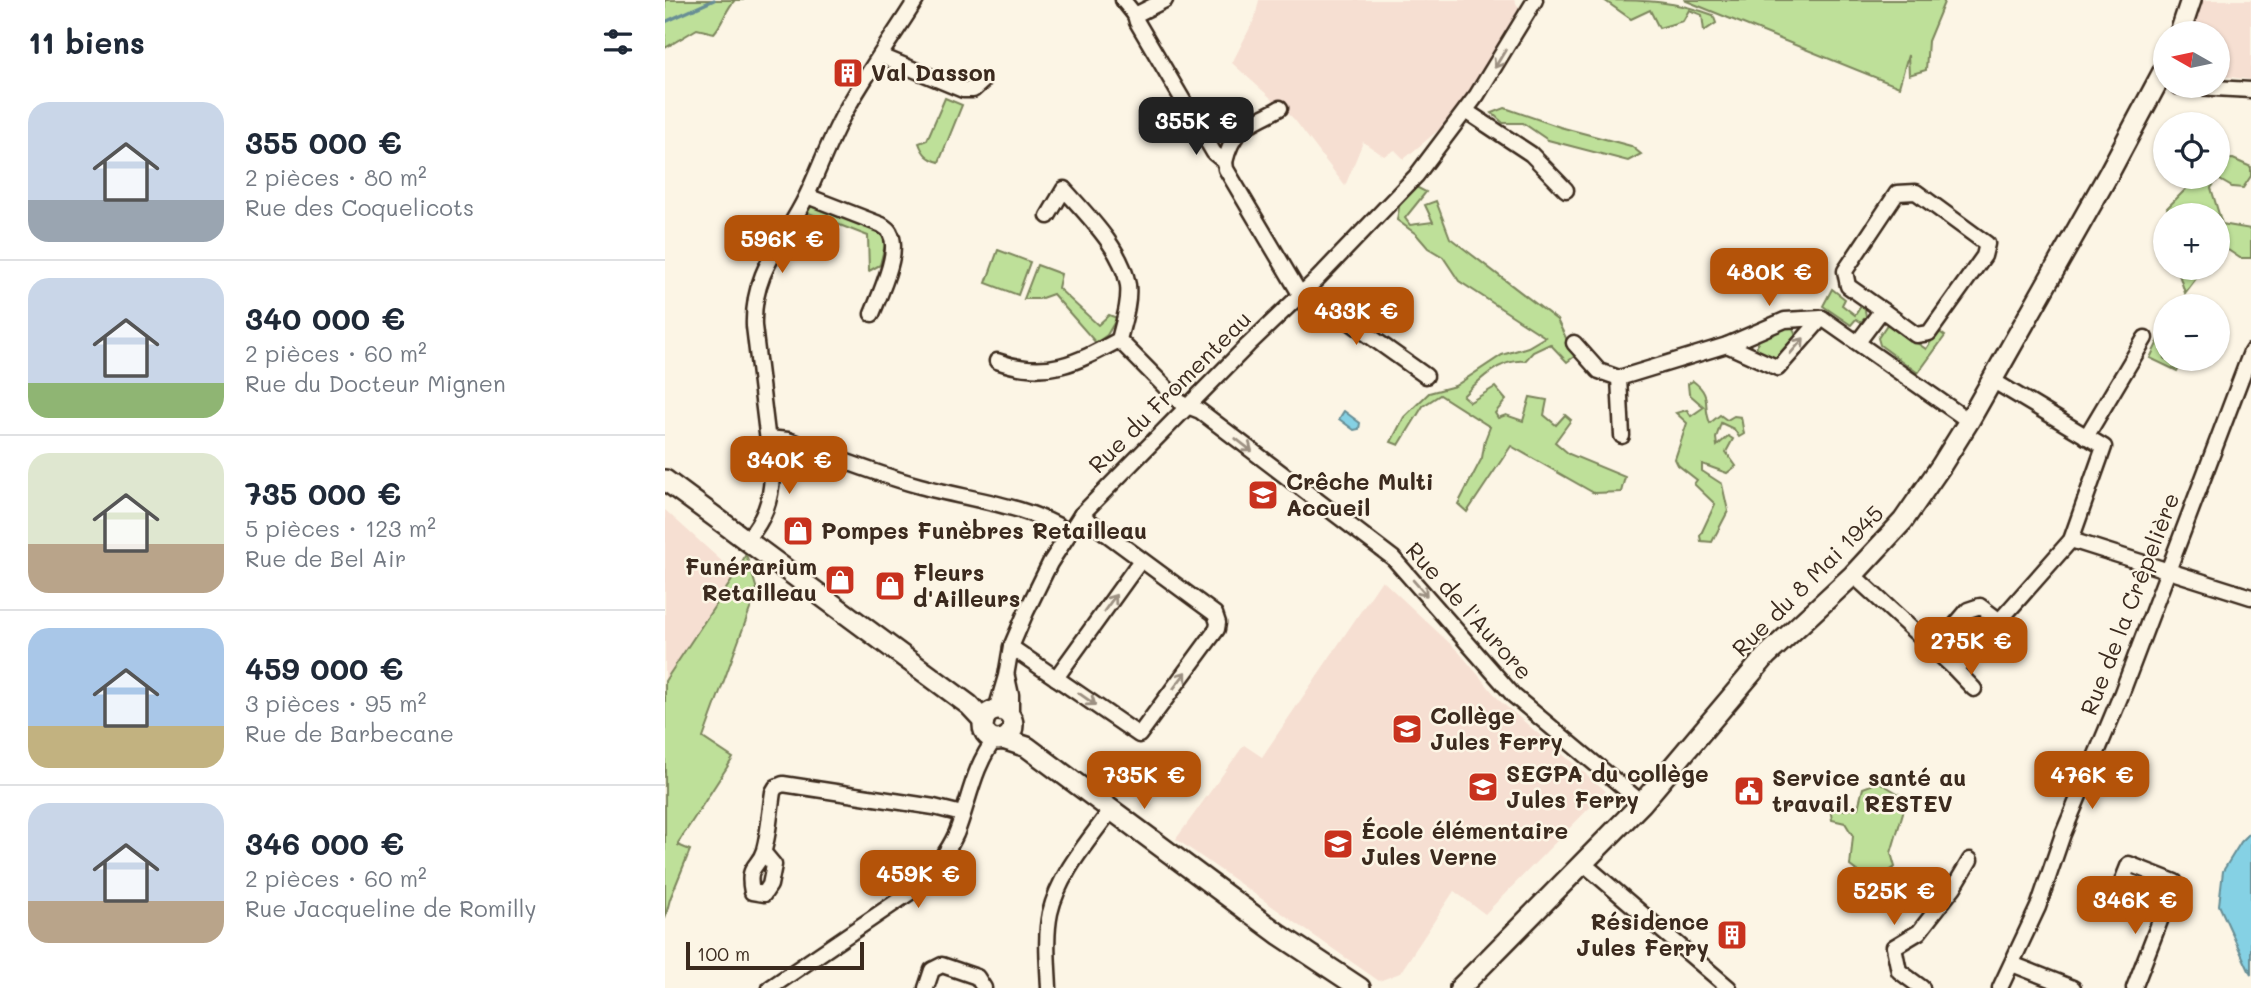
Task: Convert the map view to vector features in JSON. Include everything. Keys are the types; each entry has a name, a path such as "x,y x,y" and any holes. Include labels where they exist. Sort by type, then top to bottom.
{"main road":[{"path":"2184,21 2191,0"},
{"name":"Rue du 8 Mai 1945","path":"1459,988 1642,803 1766,656 1853,575 1903,520 1969,421 2154,98"},
{"path":"665,480 998,724 1110,811 1280,934 1360,988"}],"street":[{"path":"747,540 767,513 772,475 754,326 756,291 762,274 807,196 831,139 916,0"},
{"path":"1123,0 1135,15 1170,81 1214,153 1225,162"},
{"path":"1135,15 1165,0"},
{"name":"Rue du Fromenteau","path":"770,988 918,887 946,852 963,814 980,762 1011,695 1006,676 1011,647 1050,563 1069,531 1081,515 1416,176 1480,91 1535,0"},
{"path":"881,56 963,90 973,90 983,81"},
{"path":"2230,87 2251,90"},
{"path":"1280,108 1236,133 1229,146 1226,169 1303,292 1426,376"},
{"path":"1466,111 1531,154 1566,191"},
{"path":"997,362 1027,370 1066,366 1119,340 1128,287 1124,272 1102,232 1064,189 1048,216"},
{"path":"1916,192 1987,244 1984,256 1929,333 1916,335 1882,310 1848,286 1845,271 1897,193 1916,192"},
{"path":"807,196 882,225 890,232 893,243 891,263 872,314"},
{"path":"1858,342 1882,310"},
{"path":"1727,345 1778,368 1822,318"},
{"path":"1574,343 1599,371 1619,378 1727,345 1785,320 1822,318 1969,421"},
{"path":"2086,437 2145,338"},
{"name":"Rue de l'Aurore","path":"1119,340 1182,404 1200,411 1393,558 1514,696 1642,803"},
{"name":"Rue de la Crêpelière","path":"2000,988 2038,907 2063,834 2121,695 2251,352"},
{"path":"1619,378 1622,436"},
{"path":"1953,667 1964,661 2071,540 2104,447 1992,380"},
{"path":"768,437 787,440 920,486 1034,514 1069,531"},
{"path":"1011,647 1139,735 1213,636 1218,623 1215,614 1081,515"},
{"path":"2071,540 2251,597"},
{"path":"1056,678 1141,560"},
{"path":"1853,575 1974,689"},
{"path":"1934,650 1968,610 1980,606 2000,621"},
{"path":"764,853 773,792 776,787 783,785 934,807 963,814"},
{"path":"1049,988 1048,937 1055,896 1069,869 1110,811"},
{"path":"1922,988 1899,971 1894,947 1919,932 1954,887 1970,860"},
{"path":"1583,863 1729,988"},
{"path":"2134,988 2169,897"},
{"path":"2012,964 2073,988"},
{"path":"926,988 932,970 941,965 977,977 984,988"}],"shaded area":[{"path":"1259,0 1514,0 1519,8 1460,112 1404,159 1395,150 1384,156 1363,142 1345,186 1294,119 1232,63 1255,18"},
{"path":"2200,0 2251,0 2251,80 2230,77 2230,21 2194,21"},
{"path":"665,510 736,574 665,681"},
{"name":"Collège Jules Ferry","path":"1382,580 1458,651 1501,702 1606,791 1485,914 1454,891 1400,973 1379,981 1176,839 1244,745 1262,757"}],"green space":[{"path":"665,0 735,0 714,33 697,29 665,48"},
{"path":"1604,0 1673,4 1713,15 1716,23 1704,31 1702,15 1689,10 1683,21 1659,28 1650,10 1631,19"},
{"path":"1684,0 1945,0 1928,41 1926,70 1909,75 1908,55 1899,87"},
{"path":"945,98 962,105 939,162 926,155 919,143 927,140"},
{"path":"1505,108 1560,127 1631,146 1641,154 1628,161 1548,140 1523,123 1503,123 1492,113"},
{"path":"2230,159 2251,167 2251,176 2243,188 2230,186"},
{"path":"1416,187 1426,192 1405,218 1410,225 1433,222 1425,205 1436,201 1450,238 1557,320 1575,356 1567,362 1550,344 1533,352 1525,361 1499,367 1483,377 1463,396 1470,402 1495,387 1506,400 1495,413 1498,418 1506,415 1523,421 1530,397 1547,400 1544,415 1556,425 1565,415 1571,420 1555,442 1569,454 1625,477 1621,492 1594,493 1511,446 1467,512 1458,504 1482,458 1490,427 1440,395 1423,406 1399,445 1391,442 1404,417 1429,393 1455,386 1502,355 1528,347 1545,337 1459,281 1443,257 1428,248 1416,234 1397,220 1400,201"},
{"path":"2186,189 2211,189 2216,203 2172,203"},
{"path":"815,206 884,234 885,245 880,265 869,271 868,236 806,212 808,208"},
{"path":"2230,225 2251,229 2251,258 2240,258 2230,251"},
{"path":"998,250 1030,262 1018,295 986,283"},
{"path":"1037,265 1061,274 1058,288 1098,325 1109,315 1117,318 1107,335 1096,343 1053,294 1039,299 1024,299"},
{"path":"2181,280 2195,280 2185,293"},
{"path":"1832,289 1845,299 1842,305 1855,315 1861,306 1866,317 1861,322 1856,319 1851,325 1823,306"},
{"path":"1888,323 1926,349 1938,331 1945,336 1918,373 1880,345 1878,338"},
{"path":"1785,324 1793,328 1796,337 1782,355 1771,359 1756,350 1760,335"},
{"path":"1693,381 1703,391 1710,423 1720,415 1727,420 1734,416 1741,417 1744,434 1739,437 1734,429 1721,423 1716,438 1717,446 1728,436 1733,439 1726,452 1736,466 1727,473 1702,464 1702,471 1722,484 1728,511 1712,542 1701,541 1700,536 1715,504 1694,484 1697,480 1678,465 1675,459 1687,423 1676,413 1687,410 1691,416 1704,407 1689,394 1688,384"},
{"path":"746,554 757,590 703,738 733,758 678,843 690,850 670,899 665,919 665,681 736,574"},
{"path":"1974,614 1981,614 1988,625 1960,657 1952,659 1945,652 1944,646"},
{"path":"1879,782 1907,799 1891,853 1895,867 1868,885 1862,875 1850,866 1853,836 1845,823 1832,820 1830,808 1835,804 1844,810 1858,808 1863,788"}],"water":[{"path":"1344,411 1360,423 1359,429 1354,430 1339,419"},
{"path":"2251,832 2251,975 2219,905 2223,871 2241,842"}],"waterway":[{"path":"665,22 714,0"}],"place":[{"name":"Val Dasson","path":"848,73"},
{"name":"Crêche Multi Accueil","path":"1263,495"},
{"name":"Pompes Funèbres Retailleau","path":"798,531"},
{"name":"Funérarium Retailleau","path":"840,580"},
{"name":"Fleurs d'Ailleurs","path":"890,586"},
{"name":"Collège Jules Ferry","path":"1407,729"},
{"name":"SEGPA du collège Jules Ferry","path":"1483,787"},
{"name":"Service santé au travail. RESTEV","path":"1749,791"},
{"name":"École élémentaire Jules Verne","path":"1338,844"},
{"name":"Résidence Jules Ferry","path":"1732,935"}]}
